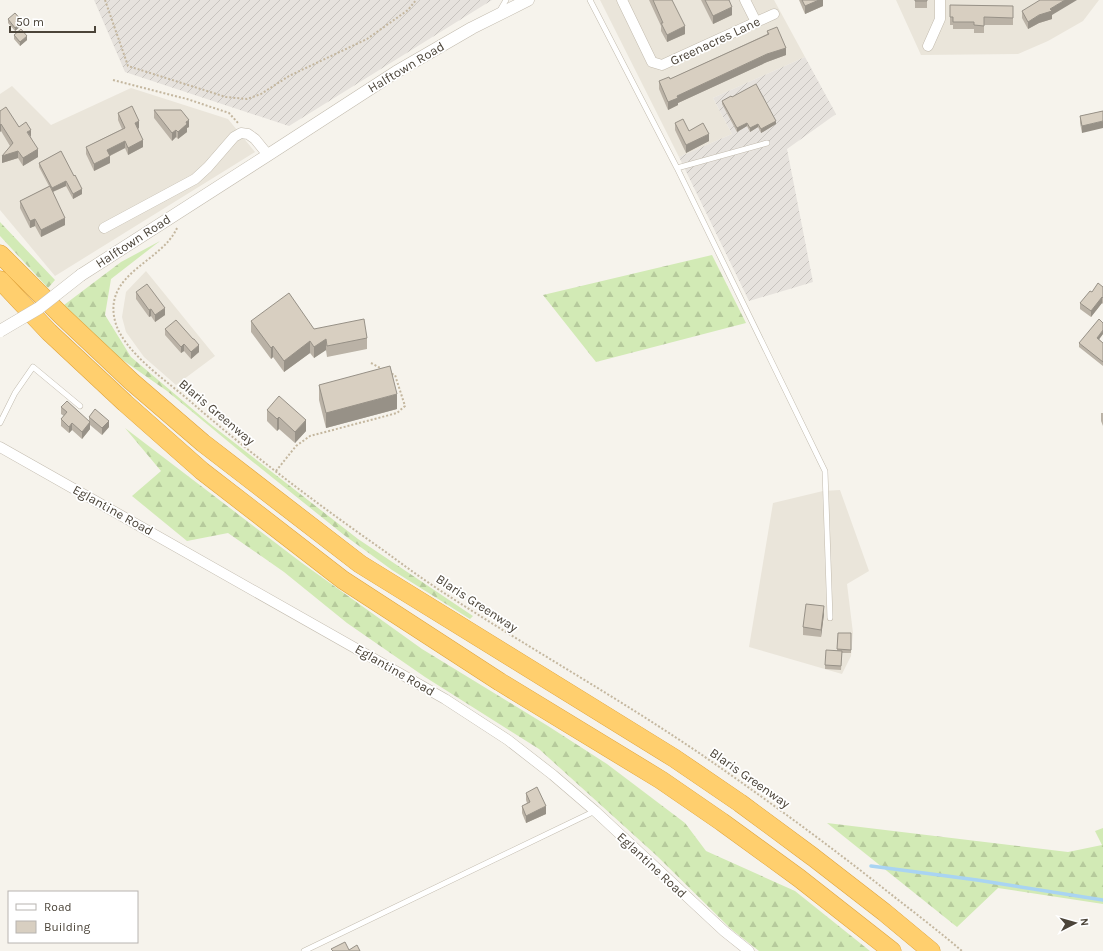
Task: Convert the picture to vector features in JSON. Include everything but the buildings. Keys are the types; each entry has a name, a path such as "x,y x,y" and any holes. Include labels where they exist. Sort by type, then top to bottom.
{"highway":[{"path":"0,254 60,315 131,381 203,443 360,564 674,758 740,803 813,857 884,912 931,951"},
{"path":"0,280 49,332 125,403 202,471 343,580 500,682 661,780 799,878 892,951"}],"street":[{"name":"Halftown Road","path":"0,331 40,308 81,275 396,72 496,16 528,0"},
{"name":"Greenacres Lane","path":"622,0 652,62 662,65 774,14"},
{"path":"745,0 756,22"},
{"path":"928,46 940,19 940,0"},
{"name":"Halftown Road","path":"104,228 195,179 208,167 234,137 241,133 248,134"},
{"path":"248,134 255,139 268,155"},
{"name":"Eglantine Road","path":"0,447 445,699 508,740 553,775 724,931 749,951"}],"lane":[{"path":"496,16 506,0"},
{"path":"590,0 677,168 825,471 830,618"},
{"path":"677,168 767,143"},
{"path":"0,423 15,394 33,367 80,406"},
{"path":"304,951 594,811"}],"path":[{"path":"105,0 128,66 226,97 247,99 261,94 289,76 367,39 408,10 416,0"},
{"path":"113,80 187,99 229,113 248,134"},
{"name":"Blaris Greenway","path":"178,212 177,229 172,239 129,275 120,286 116,298 114,312 116,324 122,337 137,356 225,432 352,529 438,589 526,645 653,722 702,755 787,814 962,951"},
{"path":"276,471 296,446 310,436 397,413 405,406 395,375 370,363"}],"shaded area":[{"path":"94,0 492,0 289,126 125,72"},
{"path":"600,0 774,0 805,57 713,98 732,134 679,157"},
{"path":"896,0 1099,0 1083,21 1048,41 1018,54 921,55"},
{"path":"805,57 836,114 787,149 813,282 749,301 679,157 732,134 713,98"},
{"path":"12,86 51,125 131,88 228,119 255,152 55,276 0,210 0,94"},
{"path":"146,271 215,356 176,385 144,357 126,332 122,317 126,292"},
{"path":"840,490 869,571 847,584 853,633 851,656 842,674 749,647 773,503 823,491"}],"green space":[{"path":"0,222 55,280 48,288 0,236"},
{"path":"160,241 111,279 105,315 131,357 209,423 358,539 473,616 470,619 392,570 344,535 167,391 117,356 64,305 121,262"},
{"path":"712,255 746,323 596,362 543,295"},
{"path":"125,428 302,563 422,649 607,764 685,823 706,851 795,891 870,951 759,951 731,929 656,855 539,749 425,677 347,623 284,572 228,533 187,541 132,496 161,471"},
{"path":"827,823 1068,852 1102,845 1095,831 1103,828 1103,904 998,888 957,927"}],"waterway":[{"path":"871,866 977,880 1103,900"}]}
